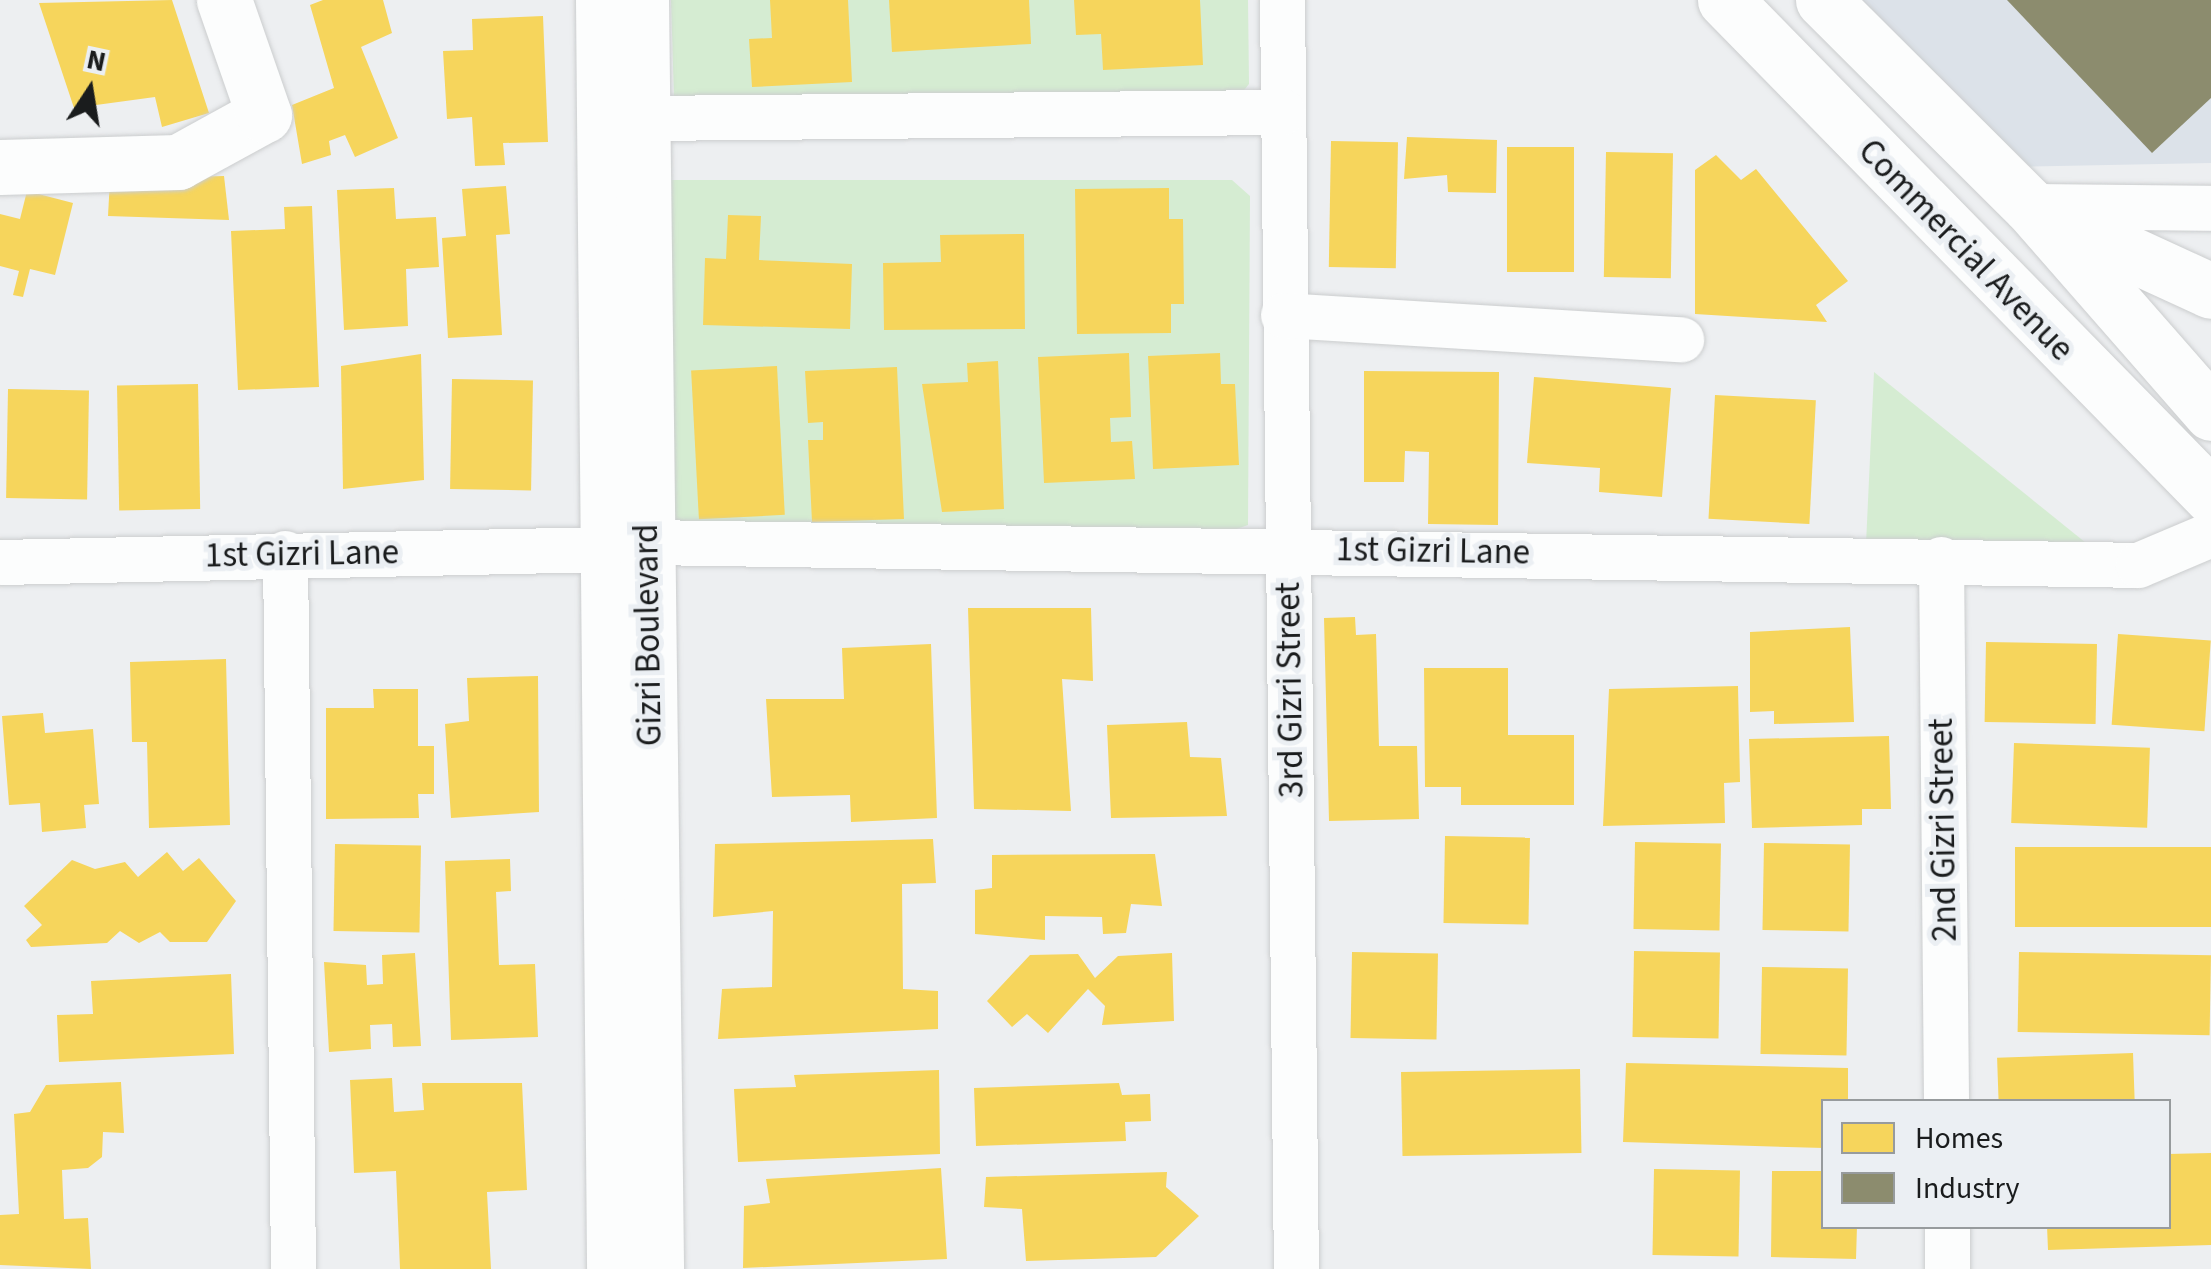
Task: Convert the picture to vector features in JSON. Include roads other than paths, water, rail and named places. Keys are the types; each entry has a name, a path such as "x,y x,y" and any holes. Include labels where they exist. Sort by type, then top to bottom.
{"main road":[{"path":"0,167 178,162 264,115 224,0"},
{"name":"Gizri Boulevard","path":"603,0 656,1269"},
{"name":"Gizri Boulevard","path":"614,1269 625,546 643,118 641,0"},
{"name":"Commercial Avenue","path":"1725,0 1956,244 2211,496"},
{"name":"Commercial Avenue","path":"1823,0 2030,206 2211,413"},
{"path":"1956,244 2030,206 2211,292"}],"street":[{"name":"3rd Gizri Street","path":"1282,0 1296,1269"},
{"path":"643,118 1283,112"},
{"path":"2030,206 2211,208"},
{"path":"1283,315 1681,339"},
{"name":"1st Gizri Lane","path":"0,562 625,546 1288,548 2138,564 2211,534"},
{"path":"285,552 293,1269"},
{"name":"2nd Gizri Street","path":"1940,559 1946,1099"},
{"path":"1947,1229 1947,1269"}]}
